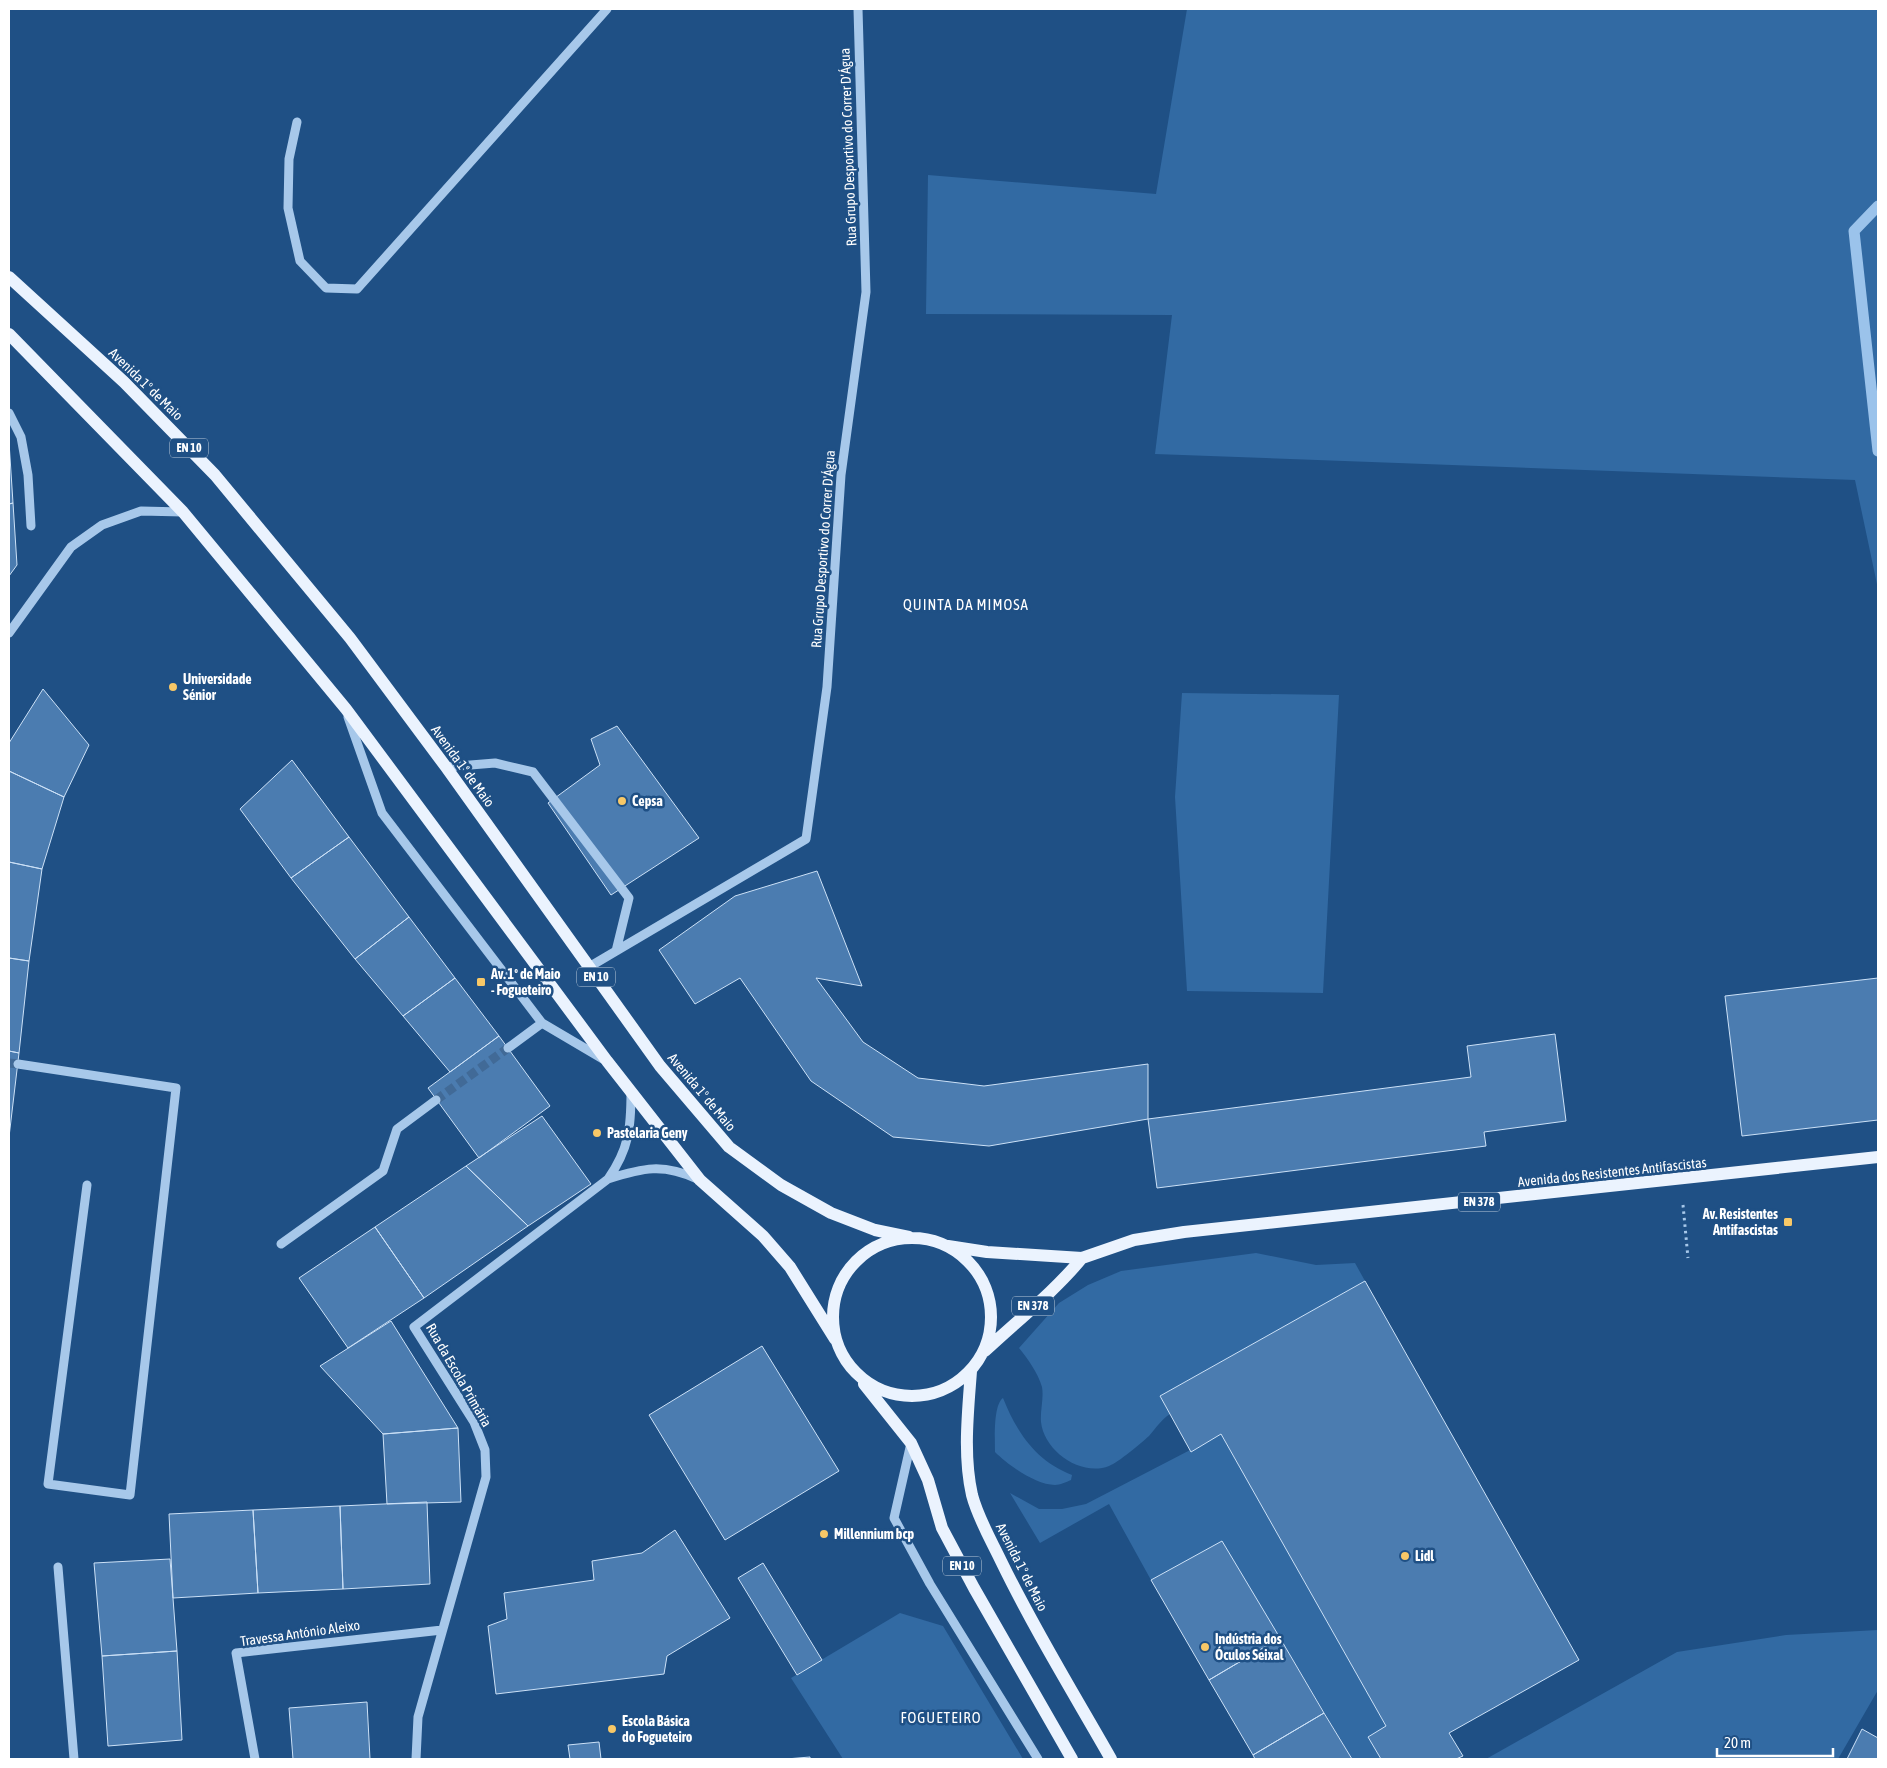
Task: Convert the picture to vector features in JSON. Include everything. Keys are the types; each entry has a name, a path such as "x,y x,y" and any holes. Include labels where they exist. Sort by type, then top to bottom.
{"main road":[{"name":"Avenida 1º de Maio","path":"9,277 124,382 215,474 350,638 446,767 660,1066 729,1147 781,1185 830,1213 875,1230 909,1237"},
{"name":"EN 10","path":"9,334 183,512 346,710 607,1061 700,1180 762,1236 790,1267 834,1339"},
{"name":"Avenida dos Resistentes Antifascistas","path":"948,1246 1002,1253 1082,1258 1134,1240 1184,1232 1878,1157"},
{"path":"909,1237 929,1239 948,1246 965,1258 979,1272 988,1292 992,1313 990,1333 983,1354 970,1371 954,1384 935,1393 914,1396 886,1392 873,1387 856,1374 843,1358 834,1339 832,1318 834,1297 842,1278 854,1261 870,1249 889,1240 909,1237"},
{"name":"EN 378","path":"983,1354 1025,1312 1063,1281 1082,1258"},
{"name":"Avenida 1º de Maio","path":"970,1371 968,1465 972,1496 1018,1597 1112,1759"},
{"name":"EN 10","path":"856,1374 911,1442 928,1480 942,1528 974,1588 1072,1759"}],"street":[{"path":"297,122 289,159 288,208 300,261 326,288 357,289 607,9"},
{"name":"Rua Grupo Desportivo do Correr D'Água","path":"589,967 806,839 827,687 841,474 866,292 858,9"},
{"path":"9,413 21,437 28,474 31,526"},
{"path":"9,633 71,547 102,525 141,510 183,512"},
{"path":"346,710 382,813 542,1023 607,1061"},
{"path":"446,767 495,763 533,772 629,898 616,951"},
{"path":"508,1048 542,1023"},
{"path":"18,1064 176,1088 130,1494 48,1484 87,1185"},
{"name":"Rua da Escola Primária","path":"416,1759 418,1717 480,1504 486,1477 485,1450 474,1422 414,1327 608,1179 622,1160 629,1140 631,1092"},
{"path":"281,1244 383,1171 397,1129 436,1100"},
{"name":"Rua da Escola Primária","path":"608,1179 639,1170 658,1167 680,1171 700,1180"},
{"path":"911,1442 894,1518 930,1584 1038,1759"},
{"path":"58,1567 74,1759"},
{"name":"Travessa António Aleixo","path":"255,1759 236,1653 442,1630"}],"path":[{"path":"1681,1179 1688,1258"}],"shaded area":[{"path":"1187,9 1878,9 1878,589 1855,480 1155,454 1172,315 926,314 928,175 1156,194"},
{"path":"1182,693 1339,695 1323,993 1187,991 1175,797"},
{"path":"1256,1253 1316,1265 1355,1263 1365,1281 1160,1396 1170,1414 1161,1421 1149,1436 1113,1464 1098,1468 1087,1468 1076,1465 1056,1452 1044,1433 1041,1422 1042,1387 1032,1366 1019,1348 1059,1303 1088,1285 1121,1271"},
{"path":"1003,1398 1021,1434 1029,1444 1048,1462 1072,1475 1071,1480 1055,1485 1039,1482 1007,1463 995,1452 996,1415"},
{"path":"1221,1434 1386,1726 1369,1737 1381,1759 1352,1759 1280,1638 1151,1580 1109,1504 1040,1543 1010,1493 1039,1509 1062,1509 1086,1504"},
{"path":"900,1613 943,1626 1023,1759 843,1759 791,1678"},
{"path":"1878,1630 1878,1690 1838,1759 1486,1759 1677,1652 1786,1635"}],"building":[{"path":"9,442 13,503 9,504"},
{"path":"13,503 17,565 9,576 9,504"},
{"path":"43,689 89,745 64,797 9,771 9,743"},
{"path":"617,726 699,838 611,895 548,803 600,765 591,739"},
{"path":"292,760 349,837 291,878 240,809"},
{"path":"9,771 64,797 42,869 9,862"},
{"path":"349,837 409,917 355,959 291,878"},
{"path":"9,862 42,869 29,961 9,958"},
{"path":"817,871 862,986 816,978 863,1042 918,1078 984,1086 1148,1064 1148,1119 989,1146 893,1137 811,1081 740,978 695,1004 659,950 735,896"},
{"path":"409,917 455,978 403,1016 355,959"},
{"path":"9,958 29,961 19,1053 9,1051"},
{"path":"455,978 499,1036 450,1072 403,1016"},
{"path":"1878,978 1878,1120 1742,1136 1725,996"},
{"path":"1555,1034 1566,1121 1484,1132 1486,1146 1157,1188 1148,1119 1471,1077 1467,1046"},
{"path":"499,1036 550,1106 479,1158 428,1088"},
{"path":"9,1051 19,1053 9,1137"},
{"path":"542,1116 591,1184 528,1226 466,1166"},
{"path":"466,1166 528,1226 424,1298 375,1227"},
{"path":"375,1227 424,1298 348,1348 299,1278"},
{"name":"Lidl","path":"1365,1281 1579,1660 1449,1733 1463,1756 1456,1759 1381,1759 1368,1737 1386,1726 1221,1434 1191,1452 1160,1396"},
{"path":"391,1321 458,1428 383,1434 320,1366"},
{"path":"762,1346 839,1471 725,1540 649,1415"},
{"path":"458,1428 461,1502 387,1504 383,1434"},
{"path":"427,1502 430,1584 343,1589 340,1506"},
{"path":"340,1506 343,1589 258,1593 253,1510"},
{"path":"253,1510 258,1593 173,1598 169,1514"},
{"path":"675,1530 730,1618 667,1656 664,1674 496,1694 488,1626 507,1619 504,1593 594,1580 592,1561 642,1553"},
{"path":"1222,1541 1280,1638 1209,1680 1151,1580"},
{"path":"170,1559 177,1651 102,1656 94,1563"},
{"path":"763,1563 822,1660 797,1675 738,1578"},
{"path":"1280,1638 1324,1713 1253,1755 1209,1680"},
{"path":"177,1651 182,1740 108,1746 102,1656"},
{"path":"367,1702 370,1759 293,1759 289,1708"},
{"path":"1324,1713 1352,1759 1255,1759 1253,1755"},
{"path":"1862,1729 1878,1738 1878,1759 1847,1759"},
{"path":"599,1742 601,1759 570,1759 568,1745"},
{"path":"810,1757 810,1759 786,1759"}],"waterway":[{"path":"1878,206 1854,231 1878,451"}],"tunnel":[{"path":"436,1100 508,1048"},
{"path":"9,1063 18,1064"}],"place":[{"name":"Universidade Sénior","path":"173,687"},
{"name":"Cepsa","path":"622,801"},
{"name":"Av. 1º de Maio - Fogueteiro","path":"481,982"},
{"name":"Pastelaria Geny","path":"597,1133"},
{"name":"Av. Resistentes Antifascistas","path":"1788,1222"},
{"name":"Millennium bcp","path":"824,1534"},
{"name":"Lidl","path":"1405,1556"},
{"name":"Indústria dos Óculos Seixal","path":"1205,1647"},
{"name":"Escola Básica do Fogueteiro","path":"612,1729"}],"district":[{"name":"QUINTA DA MIMOSA","path":"966,604"},
{"name":"FOGUETEIRO","path":"941,1717"}]}
